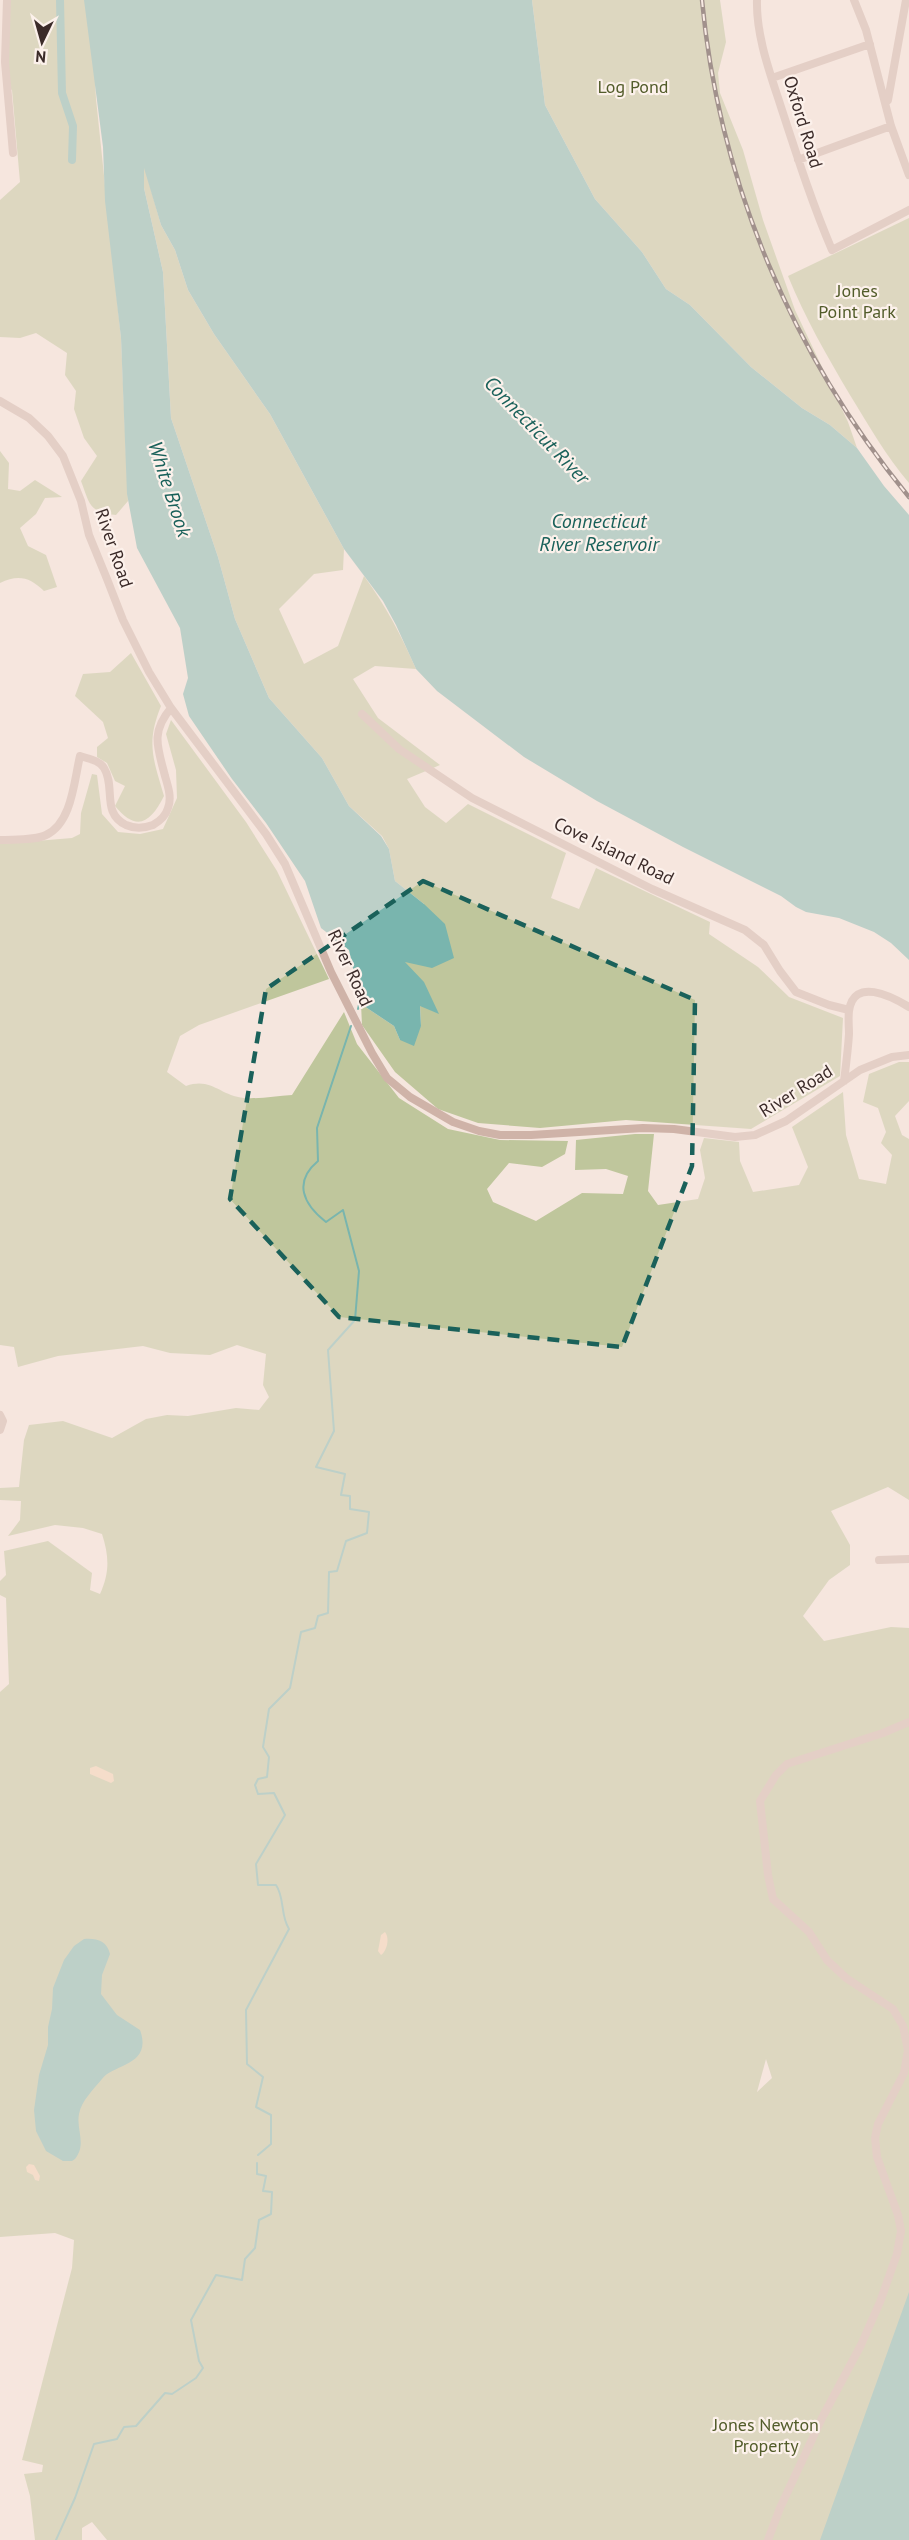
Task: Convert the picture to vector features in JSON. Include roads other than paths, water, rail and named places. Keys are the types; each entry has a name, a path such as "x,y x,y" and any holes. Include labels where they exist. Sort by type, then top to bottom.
{"street":[{"path":"7,0 5,62 13,153"},
{"name":"Oxford Road","path":"757,0 758,23 772,78 810,200 832,250 909,210"},
{"path":"854,0 870,44 891,126 909,175"},
{"path":"887,104 906,0"},
{"path":"772,78 870,44"},
{"path":"798,160 891,126"},
{"name":"River Road","path":"0,401 29,418 48,436 63,456 81,501 89,535 123,620 149,672 171,708 266,834 285,864 331,972 387,1078 410,1098 470,1128 500,1135 643,1128 674,1129 735,1137 755,1135 786,1121 860,1070 892,1057 909,1055"},
{"path":"0,840 45,836 55,829 66,814 80,756 97,762 105,770 109,782 111,808 121,822 140,828 159,821 168,809 170,797 158,749 157,734 161,722 171,708"},
{"name":"Cove Island Road","path":"362,714 399,749 472,798 652,889 745,930 764,945 796,992 828,1005 849,1010"},
{"path":"844,1081 849,1010 857,995 864,991 873,992 909,1007"},
{"path":"0,1415 3,1421 0,1430"},
{"path":"879,1560 909,1559"},
{"path":"768,2540 780,2508 822,2418 880,2302 897,2254 901,2230 898,2215 877,2157 875,2138 878,2124 904,2073 908,2050 903,2026 893,2009 846,1978 827,1960 809,1932 773,1899 768,1875 760,1801 776,1775 787,1764 883,1733 909,1722"}],"water":[{"name":"Connecticut River Reservoir","path":"84,0 532,0 545,105 595,199 642,252 666,289 690,305 751,367 802,408 830,425 857,448 884,486 909,515 909,960 891,943 874,932 839,918 806,912 781,896 597,801 524,757 437,691 416,669 383,601 344,549 270,414 214,334 188,290 175,250 161,225 144,168 144,188 163,272 171,418 218,557 235,619 269,698 322,758 349,806 381,836 389,849 395,881 445,924 454,958 432,968 405,962 424,982 439,1014 420,1006 421,1026 414,1046 400,1040 394,1026 361,1004 349,950 321,928 305,881 189,716 183,694 188,678 180,628 137,548 127,494 121,338 105,201 103,147"},
{"path":"84,1939 101,1941 109,1950 110,1954 102,1975 101,1994 117,2015 140,2030 143,2042 137,2057 107,2074 85,2100 79,2114 80,2148 75,2159 63,2161 46,2151 36,2131 34,2110 39,2075 48,2045 53,1988 64,1960 74,1946"},
{"path":"909,2292 909,2540 820,2540"}],"waterway":[{"path":"60,0 62,93 73,126 72,160"},
{"name":"White Brook","path":"358,1009 360,1000"},
{"name":"White Brook","path":"258,2155 271,2144 271,2115 256,2107 263,2077 247,2064 246,2010 289,1929 284,1918 279,1890 276,1885 258,1885 256,1864 285,1815 274,1793 258,1794 255,1785 258,1779 267,1777 269,1757 263,1747 269,1709 290,1688 301,1632 315,1628 318,1616 328,1613 329,1572 337,1571 346,1541 367,1533 369,1512 350,1509 350,1496 341,1495 345,1474 316,1467 334,1431 328,1350 355,1320 359,1271 343,1210 326,1222 307,1200 303,1185 305,1177 318,1161 317,1128 351,1026"},
{"name":"White Brook","path":"56,2540 75,2498 94,2444 117,2439 124,2427 136,2426 165,2393 172,2394 196,2378 203,2368 199,2361 191,2320 216,2275 242,2280 245,2259 255,2248 259,2220 271,2214 272,2192 263,2191 266,2176 257,2174 257,2163"}],"railway":[{"path":"702,0 711,68 725,135 744,200 768,264 797,326 830,385 867,443 909,497"}],"park label":[{"name":"Log Pond","path":"633,87"},
{"name":"Jones Point Park","path":"857,301"},
{"name":"Jones Newton Property","path":"766,2435"}],"water label":[{"name":"Connecticut River","path":"537,430"}]}
